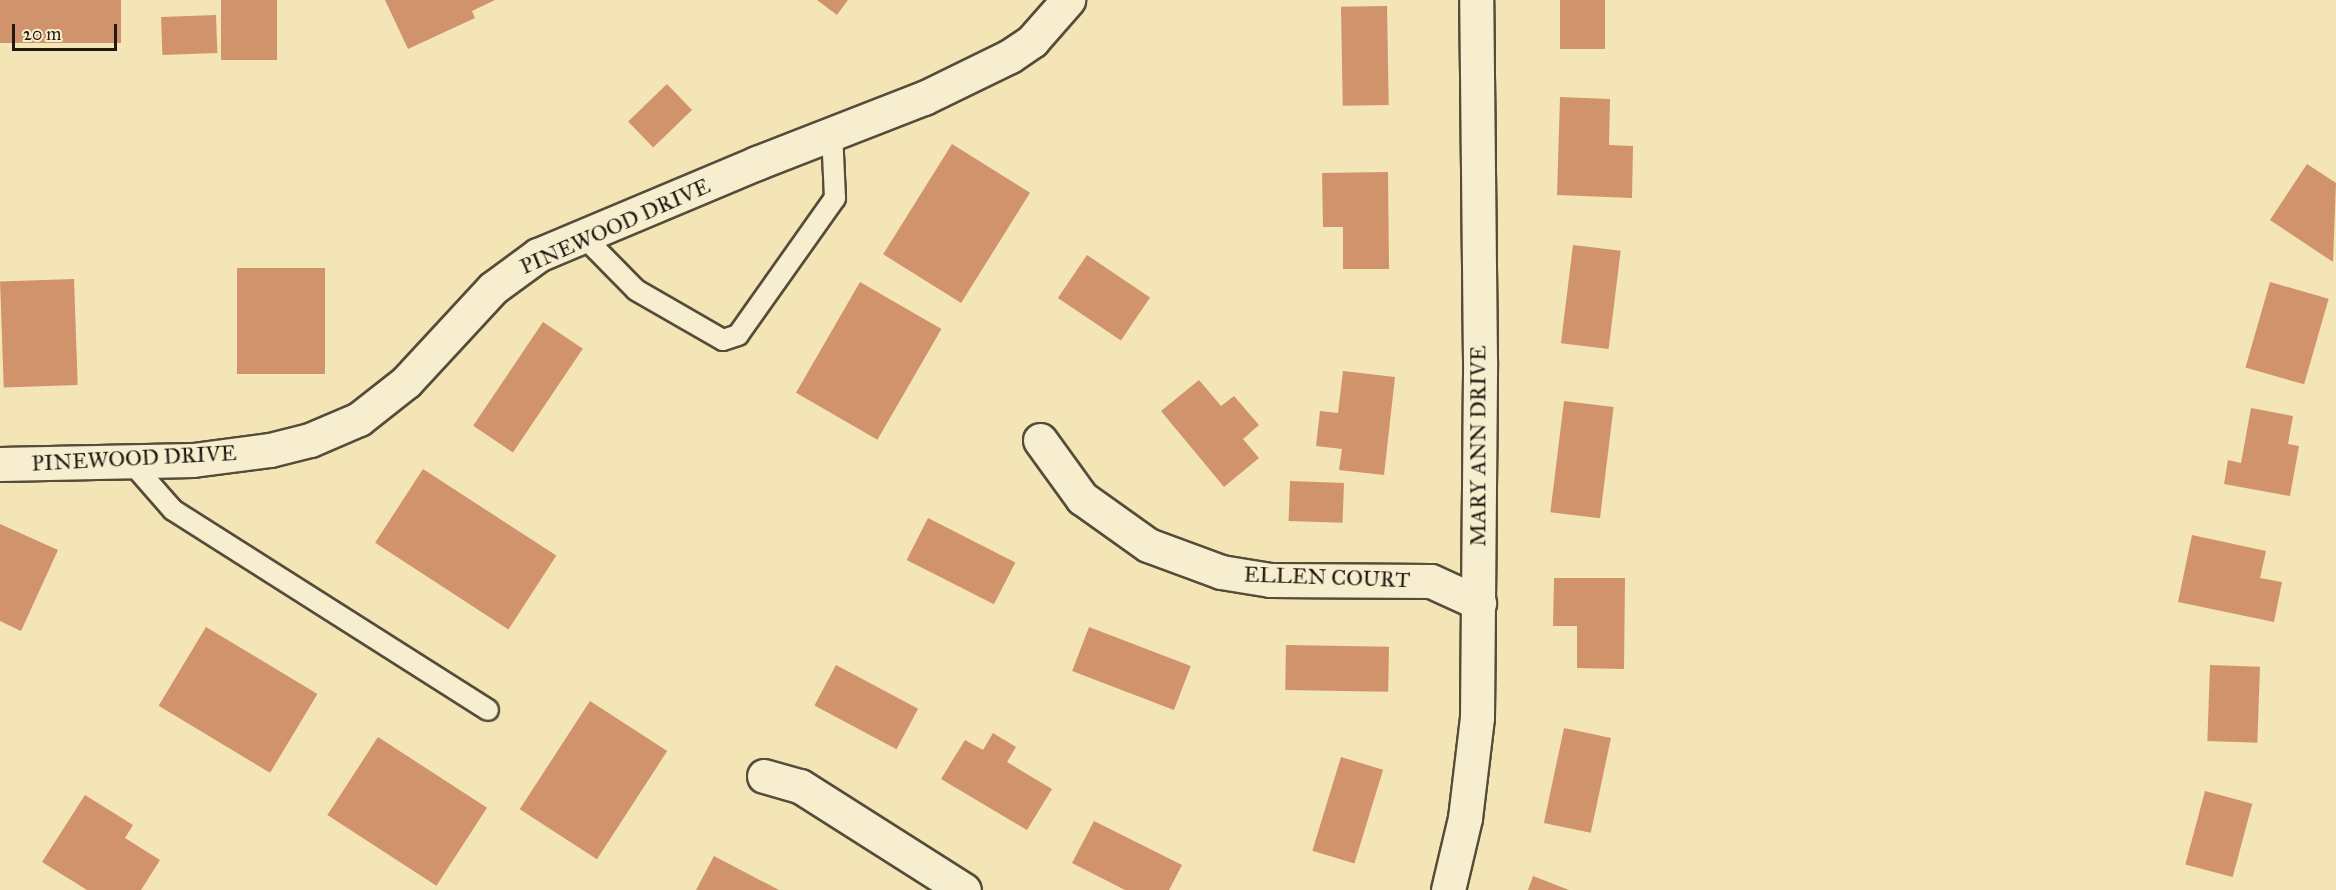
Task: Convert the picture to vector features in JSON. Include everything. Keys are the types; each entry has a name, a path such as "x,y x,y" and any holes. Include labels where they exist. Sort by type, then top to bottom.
{"street":[{"name":"PINEWOOD DRIVE","path":"0,464 193,460 270,450 310,440 359,419 406,382 512,270 538,255 924,98 1010,56 1032,41 1068,0"},
{"name":"MARY ANN DRIVE","path":"1448,890 1473,768 1479,603 1476,0"},
{"name":"ELLEN COURT","path":"1040,440 1082,498 1148,545 1169,553 1221,572 1270,580 1431,581 1479,603"},
{"path":"764,776 800,786 964,890"}],"lane":[{"path":"584,237 636,290 723,340 738,335 836,198 832,134"},
{"path":"130,461 173,510 488,710"}],"building":[{"path":"0,0 121,0 121,43 0,43"},
{"path":"221,0 277,0 277,60 221,60"},
{"path":"385,0 495,0 472,11 475,18 408,49"},
{"path":"817,0 848,0 837,15"},
{"path":"1560,0 1605,0 1605,49 1560,49"},
{"path":"1387,6 1389,105 1343,106 1341,7"},
{"path":"216,15 217,53 162,55 161,17"},
{"path":"667,84 692,110 653,147 628,122"},
{"path":"1560,97 1610,99 1609,145 1633,146 1632,198 1557,195"},
{"path":"952,144 1030,193 961,303 883,254"},
{"path":"2307,164 2336,183 2333,262 2270,220"},
{"path":"1388,172 1389,269 1343,269 1343,227 1323,227 1322,173"},
{"path":"1573,245 1621,251 1609,349 1561,343"},
{"path":"1087,255 1150,297 1121,341 1058,298"},
{"path":"237,268 325,268 325,374 237,374"},
{"path":"74,279 78,385 4,388 0,282"},
{"path":"860,282 941,329 877,440 796,393"},
{"path":"2270,282 2329,299 2304,384 2245,368"},
{"path":"543,322 583,349 513,452 473,426"},
{"path":"1343,371 1395,377 1384,475 1339,470 1342,449 1316,446 1320,411 1338,413"},
{"path":"1199,380 1221,406 1234,396 1259,425 1243,439 1259,458 1224,487 1161,411"},
{"path":"1564,401 1614,407 1600,518 1550,512"},
{"path":"2251,408 2293,416 2288,444 2299,446 2290,496 2224,484 2228,460 2241,463"},
{"path":"423,469 556,556 508,629 375,543"},
{"path":"1290,481 1344,483 1343,523 1289,521"},
{"path":"928,518 1015,562 994,604 907,560"},
{"path":"0,524 58,550 21,631 0,621"},
{"path":"2192,535 2266,551 2260,578 2282,582 2274,622 2178,602"},
{"path":"1554,578 1625,578 1624,669 1577,668 1577,626 1553,626"},
{"path":"206,627 317,694 270,773 159,706"},
{"path":"1089,627 1191,666 1174,710 1072,671"},
{"path":"1286,645 1389,647 1388,692 1285,690"},
{"path":"836,665 918,709 897,749 814,706"},
{"path":"2210,665 2260,667 2257,743 2207,741"},
{"path":"590,701 667,751 597,859 520,809"},
{"path":"1564,728 1611,738 1591,833 1544,823"},
{"path":"993,733 1016,747 1007,762 1052,789 1027,830 941,779 965,740 983,750"},
{"path":"378,737 487,808 436,886 327,815"},
{"path":"1341,757 1383,770 1354,864 1312,851"},
{"path":"2205,791 2252,804 2233,877 2185,864"},
{"path":"85,795 133,825 125,838 160,860 141,890 87,890 42,862"},
{"path":"1094,821 1182,865 1169,890 1125,890 1072,863"},
{"path":"714,856 779,890 696,890"},
{"path":"1533,876 1569,890 1528,890"}]}
